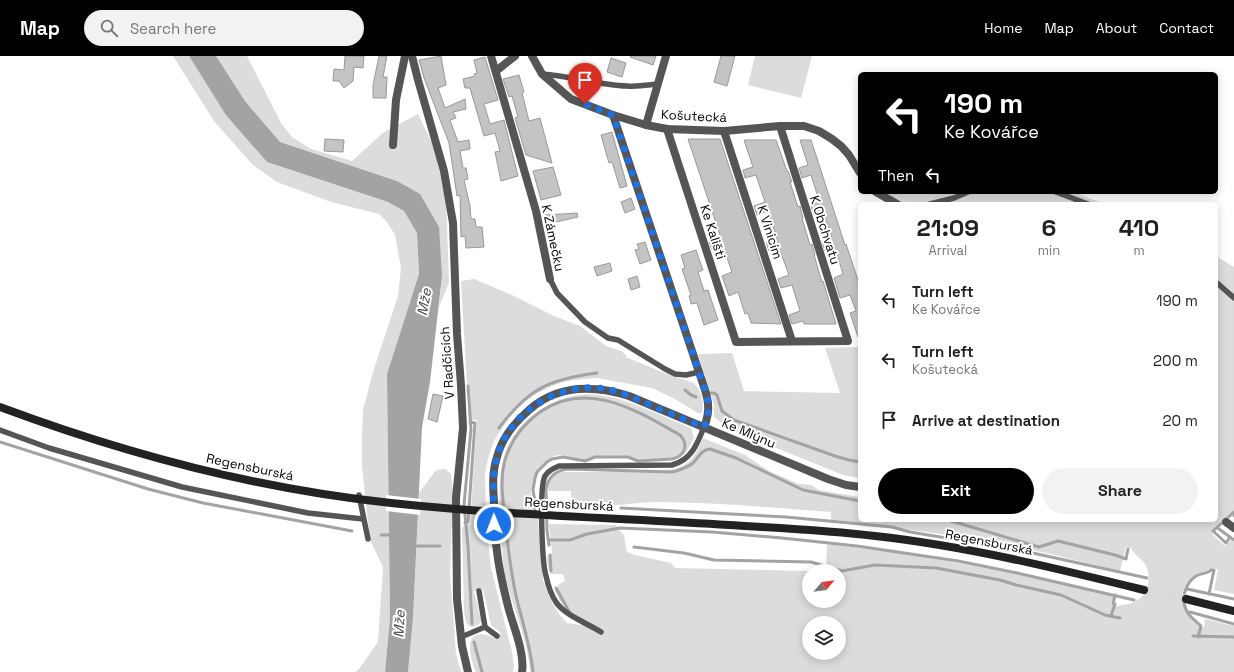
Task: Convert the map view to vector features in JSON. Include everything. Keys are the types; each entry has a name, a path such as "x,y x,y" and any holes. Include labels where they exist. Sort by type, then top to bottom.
{"main road":[{"name":"Regensburská","path":"0,407 73,434 116,447 162,460 268,484 391,503 485,512 794,529 874,536 952,546 1026,561 1144,590"},
{"path":"1186,599 1234,611"}],"street":[{"path":"393,145 396,100 404,56"},
{"name":"V Radčicích","path":"412,56 444,171 453,223 457,334 462,385 463,428 456,498 457,599 461,637 468,672"},
{"name":"K Zámečku","path":"492,56 536,211 550,279"},
{"path":"496,71 515,56"},
{"name":"Košutecká","path":"532,56 542,74 571,99 613,115 646,125 667,129 724,131 780,126 804,126 819,131 832,139 849,155 858,170"},
{"path":"646,125 666,56"},
{"path":"613,115 707,396 709,408 704,427"},
{"name":"K Obchvatu","path":"780,126 848,341 792,341"},
{"name":"Ke Kališti","path":"667,129 736,342 792,341"},
{"name":"K Vinicím","path":"724,131 792,341"},
{"path":"880,194 894,202"},
{"name":"Ke Mlýnu","path":"522,672 522,656 500,570 494,524 494,469 497,456 512,427 534,405 546,398 559,392 587,388 610,390 629,396 828,479 846,485 858,487"},
{"path":"1226,522 1234,528"}],"lane":[{"path":"542,74 629,87 658,84"},
{"path":"938,202 963,194"},
{"path":"1061,194 1083,202"},
{"name":"K Zámečku","path":"550,279 558,293 580,316 608,338 618,340 665,369 676,374 686,375 699,372"},
{"path":"1218,284 1234,298"},
{"path":"602,632 565,611 556,603 550,589 546,576 544,560 542,489 545,476 552,469 559,466 678,464 688,458 704,427"},
{"path":"0,430 49,448 182,487 308,514 363,519"},
{"path":"359,495 368,539"},
{"path":"479,591 485,627 497,636"},
{"path":"461,637 485,627"}],"shaded area":[{"path":"173,56 189,56 226,114 267,162 388,202 404,211 417,233 419,274 387,374 390,618 385,672 355,672 359,669 378,642 383,567 370,540 362,466 363,410 373,372 398,296 401,268 395,235 387,222 379,214 331,202 277,182 252,164 214,121"},
{"path":"216,56 247,56 281,123 292,137 311,149 352,161 384,132 418,114 445,170 449,283 439,307 442,276 397,181 280,142 245,101"},
{"path":"755,56 812,56 801,98 748,85"},
{"path":"889,194 1078,194 1100,202 920,201 893,202"},
{"path":"1218,257 1234,267 1234,511 1212,531 1213,535 1225,546 1231,540 1234,542 1234,594 1214,590 1218,570 1214,568 1198,574 1189,581 1184,588 1182,595 1186,611 1197,624 1204,628 1205,619 1234,626 1234,672 530,672 526,646 510,595 504,569 500,518 500,484 505,453 511,440 520,427 531,416 559,400 586,394 610,397 634,404 691,428 694,438 684,454 674,458 639,460 629,456 595,456 585,460 560,455 554,456 548,460 535,473 531,493 538,518 543,580 549,596 559,614 567,623 581,625 581,618 565,607 555,591 558,585 565,581 563,574 551,574 548,568 547,557 552,553 549,524 616,525 624,535 627,552 671,563 675,568 802,571 802,608 846,608 846,564 826,564 827,544 935,559 1043,580 1114,596 1111,605 1115,607 1132,603 1139,599 1143,596 1148,586 1149,575 1145,564 1131,548 1126,547 1120,571 1042,552 941,534 902,529 892,526 831,520 831,512 678,502 604,505 603,509 571,508 571,491 548,491 549,481 555,475 562,472 652,472 671,470 680,467 685,465 693,458 703,438 745,455 769,471 799,484 811,485 819,490 858,497 858,522 1218,522"},
{"path":"474,279 512,295 554,316 580,326 606,346 621,351 626,355 626,357 667,374 694,383 701,394 703,405 702,413 698,413 675,399 652,388 597,378 563,382 550,387 524,402 510,416 494,441 485,474 486,523 491,568 512,652 514,666 513,672 476,672 473,664 470,649 473,637 478,635 486,635 496,639 501,633 491,625 483,589 474,591 481,620 479,624 474,627 470,627 466,622 464,612 462,527 470,524 477,420 469,420 461,281"},
{"path":"858,347 858,478 843,475 729,429 714,417 714,405 698,354 732,353 744,391 840,393 825,348"},
{"path":"445,469 451,474 453,492 450,574 456,654 461,672 408,672 413,618 419,493 436,470"}],"water":[{"name":"Mže","path":"189,56 216,56 245,101 280,142 397,181 420,194 439,227 442,276 430,382 422,427 413,618 408,672 385,672 390,618 387,374 419,274 417,233 404,211 388,202 267,162 226,115"}],"pier":[{"path":"386,495 421,499 420,515 386,511"}],"building":[{"path":"345,56 364,56 363,68 354,67 353,81 344,88 339,81 333,81 334,69 344,70"},
{"path":"379,56 387,56 383,77 387,77 386,98 373,98 373,85"},
{"path":"441,56 446,85 438,88 445,108 465,99 466,109 453,112 456,118 450,120 458,142 469,140 470,149 460,151 463,168 466,168 468,179 464,180 470,206 471,219 475,219 476,227 482,227 484,247 466,248 465,236 461,237 460,195 457,196 449,143 424,78 419,60"},
{"path":"656,56 653,65 630,57"},
{"path":"721,56 735,56 727,86 714,82"},
{"path":"485,57 498,100 484,104 490,124 504,120 518,176 501,181 495,152 500,151 495,133 484,136 470,88 465,88 463,79 475,76 474,74 477,73 474,60"},
{"path":"611,58 626,63 622,77 607,72"},
{"path":"519,75 524,92 522,93 529,121 540,118 552,163 526,155 515,118 518,117 512,96 509,97 503,79"},
{"path":"612,132 627,186 620,188 612,162 609,163 601,135"},
{"path":"325,139 344,140 343,152 324,151"},
{"path":"688,139 720,139 781,324 751,323 748,313 745,314 738,292 729,296 722,276 732,272 723,246 712,250 709,242 721,238"},
{"path":"744,140 776,140 792,182 790,182 798,207 800,206 810,245 812,244 822,282 823,281 836,324 804,324 803,321 792,324 789,315 800,311 792,285 781,288 778,279 789,275 779,248 769,251 766,242 777,239 768,211 757,215 754,206 765,202 756,175 745,178 743,170 753,167"},
{"path":"800,140 811,140 858,280 858,337 850,313 856,311 850,295 840,298 834,278 843,274 835,248 825,251 822,241 832,238 823,212 814,215 810,203 819,200 811,175 802,178 799,168 808,165"},
{"path":"553,167 561,195 541,200 533,171"},
{"path":"631,198 635,209 625,213 621,202"},
{"path":"577,213 578,217 547,224 545,215"},
{"path":"645,242 651,260 640,264 635,250 639,249 637,244"},
{"path":"696,250 703,270 698,272 704,291 708,290 718,320 704,325 697,303 691,304 689,296 691,295 682,269 685,268 681,255"},
{"path":"610,263 612,271 597,276 594,267"},
{"path":"637,276 640,287 631,290 628,279"},
{"path":"433,394 443,396 437,422 428,419"}],"waterway":[{"path":"499,428 520,404 541,388 580,375 597,373"},
{"path":"468,386 471,429 464,505 468,546 472,624"},
{"path":"685,390 696,397"},
{"path":"710,393 717,395 722,411 734,420 835,456 858,462"},
{"path":"533,672 529,646 512,573 507,541 503,497 502,480 504,465 515,438 524,426 540,412 558,403 576,398 594,398 629,408 680,435 683,439 685,446 683,453 672,459 638,461 628,457 595,457 585,461 563,457 552,459 537,472 535,478 533,490 535,511"},
{"path":"465,523 468,522 475,423 470,422"},
{"path":"0,442 148,489 203,503 352,531"},
{"path":"549,545 546,489 548,481 553,475 559,471 567,469 672,472 681,470 693,463 703,452 710,449 736,458 803,490 858,501"},
{"path":"621,508 786,517 892,527 910,532 1019,550 1147,578"},
{"path":"1230,537 1226,543 1213,531 1234,512"},
{"path":"955,522 1039,547 1058,541 1126,559 1128,549"},
{"path":"548,540 570,540 587,534 620,528 712,532 782,538 857,546 958,561 1134,600"},
{"path":"1219,529 1234,540"},
{"path":"381,535 393,535"},
{"path":"413,546 440,546"},
{"path":"634,547 684,553 714,560 811,562 842,571 875,565 936,568 1000,580 1061,595 1105,615 1120,618"},
{"path":"550,555 551,571"},
{"path":"1198,637 1201,626 1188,613 1184,603 1184,593 1192,579 1200,574 1214,570 1209,594"},
{"path":"556,588 570,613"},
{"path":"1187,589 1234,599"},
{"path":"1111,616 1115,604 1113,604 1115,595"},
{"path":"1190,612 1234,624"},
{"path":"1193,636 1234,637"},
{"path":"474,642 482,672"}],"tunnel":[{"path":"1218,512 1226,522"},
{"path":"1144,590 1186,599"}],"route":[{"path":"494,524 493,487 494,469 497,456 512,427 534,405 546,398 559,392 576,389 601,388 629,396 704,427 707,419 709,408 707,396 613,115 585,104"}]}
